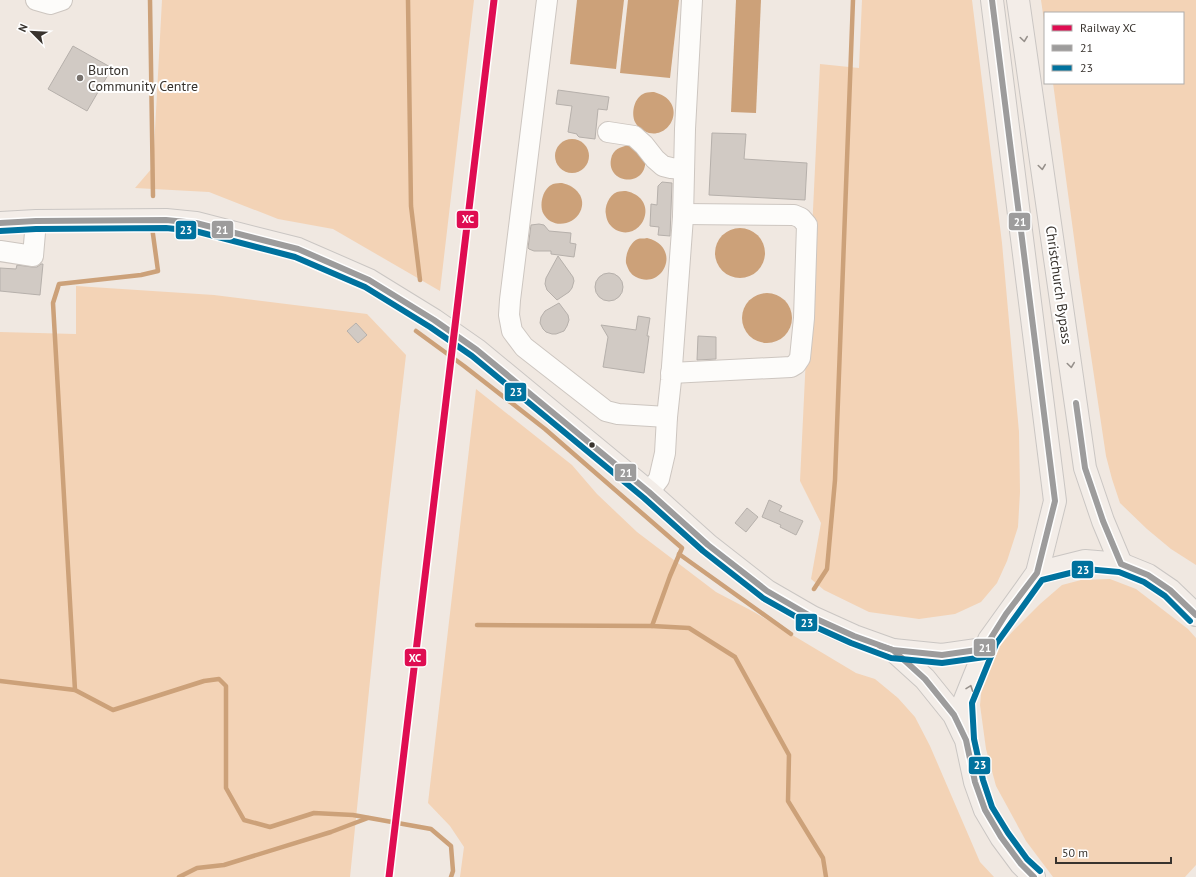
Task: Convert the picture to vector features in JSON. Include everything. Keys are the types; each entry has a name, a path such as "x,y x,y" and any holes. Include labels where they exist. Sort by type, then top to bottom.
{"main road":[{"path":"992,0 1054,501 1037,573 988,640 964,702 966,740 975,782 985,810 1001,837 1021,864 1034,877"},
{"name":"Christchurch Bypass","path":"1018,0 1086,468 1103,521 1121,564"},
{"path":"0,222 166,220 196,223 298,249 370,280 434,320 477,350 649,492 708,545 767,591 812,617 854,636 893,650 942,655 984,649"},
{"path":"1037,573 1085,561 1121,564 1148,575 1193,608"},
{"path":"893,650 925,679 954,714 966,740"}],"street":[{"path":"36,0 50,4 62,0"},
{"path":"547,0 508,316 512,332 524,346 606,411 618,414 667,417"},
{"path":"649,492 659,479 665,453 672,373 683,214 692,0"},
{"path":"608,132 634,136 663,166 684,169"},
{"path":"672,373 791,367 796,364 800,358 804,318 807,225 801,218 794,215 683,214"},
{"path":"0,252 33,256 36,221"}],"shaded area":[{"path":"162,0 474,0 440,291 333,229 278,219 209,192 135,188 153,167"},
{"path":"577,0 624,0 616,69 570,64"},
{"path":"628,0 679,0 670,78 620,73"},
{"path":"736,0 761,0 756,113 731,112"},
{"path":"862,0 972,0 1002,243 1019,432 1020,492 1018,527 1007,561 997,583 981,602 955,614 919,619 869,612 824,590 811,579 821,523 800,481 820,64 859,68"},
{"path":"1041,0 1196,0 1196,565 1171,549 1147,529 1120,503 1112,479 1106,456 1080,282 1053,84 1184,84 1184,12 1044,12 1044,21"},
{"path":"654,92 665,97 672,104 674,112 668,127 661,132 653,133 644,131 639,127 635,122 633,114 634,106 638,98 645,93"},
{"path":"569,139 575,139 579,140 586,146 589,156 588,163 582,170 575,173 569,173 565,172 558,166 555,159 555,153 556,149 562,142"},
{"path":"629,145 645,158 644,168 641,174 628,180 615,174 611,168 611,159 613,153 617,149"},
{"path":"562,183 572,187 579,193 582,207 577,217 567,223 562,224 551,222 543,213 541,205 544,193 547,189 554,184"},
{"path":"621,191 626,191 637,196 643,202 646,210 640,225 634,231 625,232 616,230 610,225 607,220 606,208 608,202 614,194"},
{"path":"735,228 745,228 758,235 765,248 765,258 758,271 745,278 735,278 726,274 719,267 715,258 715,248 719,239 726,232"},
{"path":"647,238 658,243 664,250 666,258 665,266 661,273 654,278 646,280 632,274 626,260 627,253 633,243 639,239"},
{"path":"76,286 214,295 367,314 406,355 382,563 350,877 0,877 0,332 76,334"},
{"path":"762,293 772,293 785,300 792,313 792,323 785,336 772,343 762,343 753,339 746,332 742,323 742,313 746,304 753,297"},
{"path":"476,389 572,465 597,494 637,532 716,592 754,612 856,673 875,679 898,698 915,717 930,746 980,862 994,877 460,877 464,847 450,826 428,803"},
{"path":"1110,579 1136,589 1188,629 1196,638 1196,865 1185,877 1053,877 1026,841 996,786 986,749 980,705 983,674 994,652 1040,604 1062,585 1081,580"}],"building":[{"name":"Burton Community Centre","path":"73,46 112,68 87,111 48,89"},
{"path":"558,90 609,97 607,110 598,109 595,139 579,137 577,134 568,132 572,106 556,104"},
{"path":"712,133 746,134 744,159 807,163 805,200 709,195"},
{"path":"662,182 672,183 670,236 658,235 659,227 650,226 651,204 657,205 658,186"},
{"path":"531,225 544,225 549,231 571,233 570,243 576,244 574,257 551,254 551,251 534,251 529,249"},
{"path":"558,256 573,277 574,281 569,292 557,300 547,290 545,284 546,278"},
{"path":"43,264 40,295 0,291 0,268 16,269 17,265 37,267"},
{"path":"609,273 619,277 623,287 619,297 609,301 599,297 595,287 599,277"},
{"path":"559,303 568,315 569,320 567,326 564,331 556,334 546,332 540,323 541,317 545,311"},
{"path":"638,316 650,318 644,373 603,367 608,337 601,325 636,330"},
{"path":"356,323 367,335 358,343 347,331"},
{"path":"698,336 716,337 716,359 697,360"},
{"path":"769,500 782,506 779,511 803,521 796,535 780,527 781,525 762,517"},
{"path":"747,508 758,517 746,532 735,523"}],"waterway":[{"path":"150,0 153,196"},
{"path":"408,0 411,206 420,280"},
{"path":"814,589 827,569 835,480 853,0"},
{"path":"75,690 53,303 59,284 141,275 158,271 152,227"},
{"path":"416,331 545,429 682,548 652,626 689,628 735,657 789,755 788,801 823,858 826,877"},
{"path":"679,554 791,634"},
{"path":"477,625 652,626"},
{"path":"0,681 75,690 113,710 204,681 219,679 226,686 226,788 244,820 270,827 314,813 353,815 431,829 451,846 453,871 451,877"},
{"path":"179,877 197,868 224,865 331,832 368,818"}],"rail line":[{"name":"XC","path":"389,877 494,0"}],"transit line":[{"name":"21","path":"0,223 36,221 166,220 196,223 298,249 369,280 434,320 477,350 649,492 708,545 767,591 812,617 854,636 893,650 942,655 984,649 1006,614 1037,573 1055,501 992,0"},
{"name":"23","path":"0,231 36,229 166,228 195,231 295,257 365,287 430,327 472,356 644,498 703,551 763,598 809,624 851,643 891,658 942,663 985,657"},
{"name":"21","path":"1076,403 1085,468 1103,521 1121,564 1148,575 1170,590 1196,615"},
{"name":"23","path":"1040,871 1027,859 1008,833 992,807 983,780 974,739 972,703 996,644 1042,580 1086,569 1119,572 1144,582 1165,596 1190,621"},
{"name":"21","path":"880,646 893,650 925,679 954,715 966,740 975,782 985,810 1001,837 1021,864 1034,877"}],"place":[{"name":"Burton Community Centre","path":"80,78"}]}
